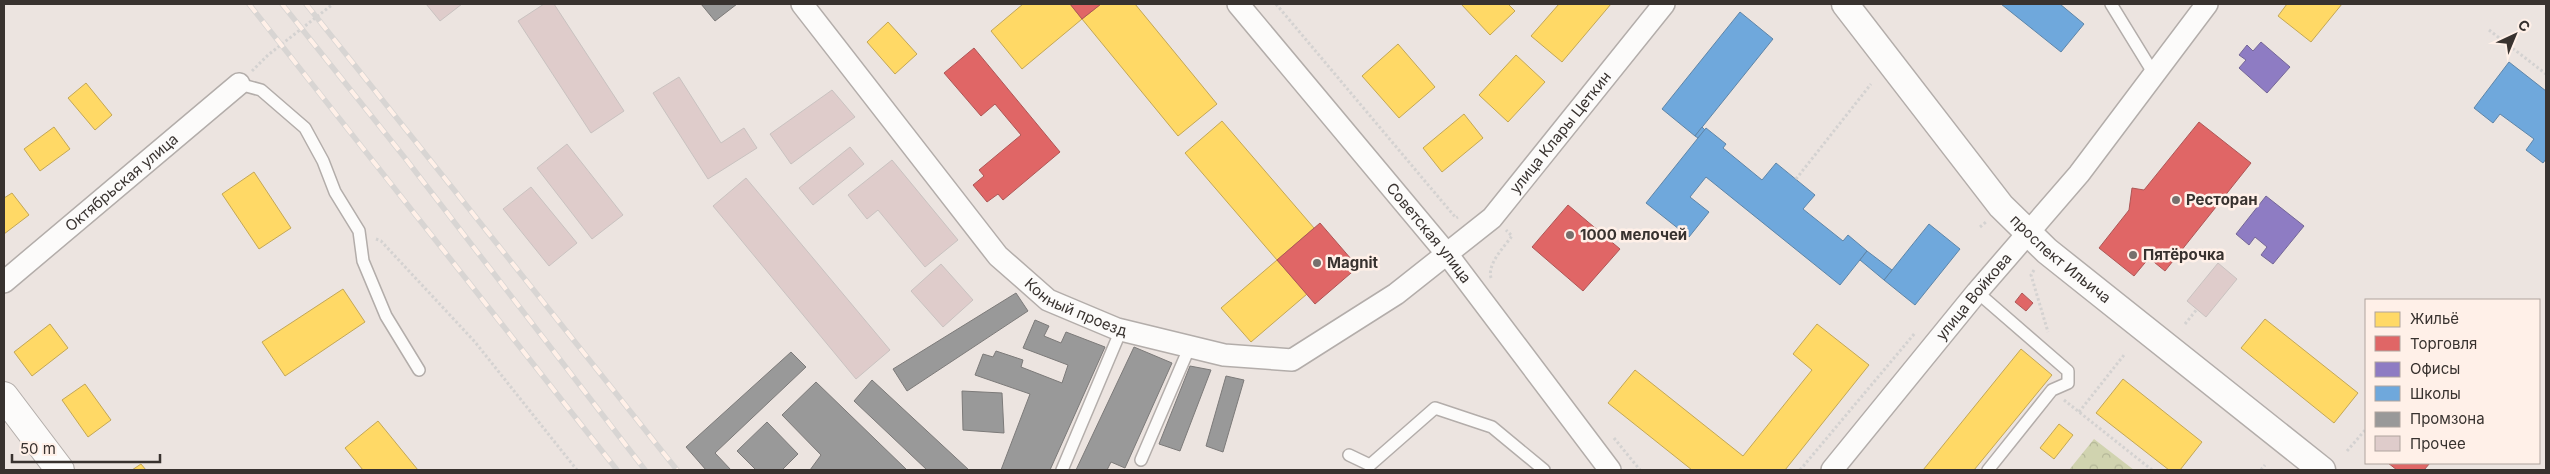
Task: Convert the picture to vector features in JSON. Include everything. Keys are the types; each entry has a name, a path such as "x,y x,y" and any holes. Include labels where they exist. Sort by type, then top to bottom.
{"main road":[{"path":"4,396 60,470"}],"street":[{"name":"Конный проезд","path":"802,4 998,256 1048,300 1121,330 1224,355 1292,360 1396,294 1447,254"},
{"name":"Советская улица","path":"1238,4 1447,254 1610,470"},
{"name":"улица Клары Цеткин","path":"1447,254 1492,218 1664,4"},
{"name":"проспект Ильича","path":"1845,4 2001,206 2047,252 2322,470"},
{"name":"улица Войкова","path":"1832,470 1977,292 2079,174 2207,4"},
{"name":"Октябрьская улица","path":"4,282 239,84"}],"lane":[{"path":"2111,4 2154,74"},
{"path":"239,84 261,90 305,128 323,161 335,192 359,231 363,261 386,316 418,370"},
{"path":"1977,292 2068,371 2068,384 2052,390 1988,470"},
{"path":"1062,470 1121,330"},
{"path":"1142,460 1190,346"},
{"path":"1349,455 1370,465 1435,408 1492,427 1544,470"}],"path":[{"path":"239,84 268,55 333,4"},
{"path":"2489,30 2546,74"},
{"path":"1796,179 1871,84"},
{"path":"359,231 380,241 475,342 577,470"},
{"path":"2030,276 2057,362"},
{"path":"2185,324 2197,309"},
{"path":"1800,470 1922,325"},
{"path":"2079,412 2124,355"},
{"path":"2052,390 2152,470"},
{"path":"2348,451 2365,430"},
{"path":"2260,470 2265,465"}],"green space":[{"path":"2094,439 2134,470 2069,470"}],"building: Жильё":[{"path":"1023,4 1070,4 1082,19 1022,69 991,31"},
{"path":"1101,4 1135,4 1217,104 1178,136 1082,19"},
{"path":"1461,4 1508,4 1515,11 1490,35"},
{"path":"1559,4 1611,4 1562,62 1531,36"},
{"path":"2287,4 2342,4 2311,42 2278,16"},
{"path":"888,22 917,54 895,74 867,42"},
{"path":"1398,44 1435,87 1399,118 1362,76"},
{"path":"1516,55 1545,82 1508,122 1479,95"},
{"path":"86,83 112,115 95,130 68,98"},
{"path":"1464,114 1483,138 1442,172 1423,148"},
{"path":"1222,121 1314,228 1277,260 1185,153"},
{"path":"54,127 70,149 40,171 24,149"},
{"path":"254,172 291,228 259,249 222,194"},
{"path":"12,193 29,215 4,234 4,198"},
{"path":"1277,260 1307,294 1251,342 1221,308"},
{"path":"343,289 365,322 285,376 262,342"},
{"path":"2265,319 2358,393 2334,423 2241,348"},
{"path":"50,324 68,348 32,376 14,352"},
{"path":"1817,324 1869,365 1785,470 1692,470 1608,403 1635,370 1743,456 1812,370 1793,354"},
{"path":"2021,349 2052,375 1974,470 1923,470"},
{"path":"2123,379 2202,442 2180,470 2169,470 2096,413"},
{"path":"85,384 111,420 88,437 62,400"},
{"path":"378,421 418,470 363,470 345,448"},
{"path":"2059,424 2073,435 2054,459 2040,448"},
{"path":"141,464 146,470 132,470"}],"building: Торговля":[{"path":"1070,4 1101,4 1082,19"},
{"path":"974,48 1060,152 1003,200 998,194 987,202 973,185 984,176 979,170 1021,135 995,104 981,116 944,73"},
{"name":"Ресторан","path":"2199,122 2251,163 2165,271 2149,258 2134,276 2099,248 2129,210 2132,188 2144,190"},
{"path":"1568,205 1620,249 1583,291 1532,247"},
{"path":"1320,223 1358,267 1315,304 1277,260"},
{"path":"2022,293 2033,303 2026,311 2015,302"},
{"path":"2389,464 2429,464 2424,470 2397,470"}],"building: Офисы":[{"path":"2261,42 2290,67 2267,93 2239,68 2246,60 2239,55 2247,45 2253,51"},
{"path":"2266,196 2304,226 2273,264 2261,255 2267,247 2255,237 2249,245 2236,234"}],"building: Школы":[{"path":"2001,4 2060,4 2084,24 2061,52"},
{"path":"1740,12 1773,39 1695,136 1662,109"},
{"path":"2509,62 2546,91 2546,159 2543,163 2526,150 2534,139 2500,114 2493,123 2474,108"},
{"path":"1702,127 1705,130 1698,138 1695,136"},
{"path":"1706,128 1726,144 1723,148 1762,180 1776,163 1815,195 1803,209 1843,241 1848,235 1867,251 1840,285 1706,177 1690,197 1709,212 1689,237 1646,203"},
{"path":"1929,224 1960,249 1915,305 1884,280"},
{"path":"1867,251 1892,270 1884,280 1860,260"}],"building: Промзона":[{"path":"701,4 737,4 715,21"},
{"path":"1016,293 1028,311 907,391 893,369"},
{"path":"1035,320 1049,326 1044,336 1061,343 1066,332 1105,347 1050,470 1001,470 1030,394 975,375 983,354 993,357 996,351 1023,360 1021,367 1062,383 1068,365 1023,348"},
{"path":"1134,347 1172,363 1125,468 1111,462 1107,470 1076,470"},
{"path":"791,352 806,367 715,453 731,470 706,470 686,447"},
{"path":"1190,366 1211,370 1180,451 1159,444"},
{"path":"1226,376 1244,380 1223,452 1206,446"},
{"path":"872,380 969,470 927,470 854,401"},
{"path":"816,382 907,470 810,470 821,455 782,415"},
{"path":"962,391 1002,393 1004,433 963,430"},
{"path":"767,422 798,454 782,470 756,470 737,451"}],"building: Прочее":[{"path":"426,4 462,4 440,21"},
{"path":"544,4 554,4 624,111 591,133 518,21"},
{"path":"679,77 721,143 744,128 757,148 708,179 653,93"},
{"path":"832,90 855,117 791,164 770,134"},
{"path":"567,144 623,215 592,239 537,168"},
{"path":"850,147 864,164 813,205 799,188"},
{"path":"892,160 958,240 925,267 878,210 867,219 848,195"},
{"path":"746,178 890,350 856,379 713,206"},
{"path":"531,187 577,243 549,266 503,209"},
{"path":"2218,263 2237,279 2206,317 2187,301"},
{"path":"941,264 973,300 943,327 911,291"}],"railway":[{"path":"249,4 617,470"},
{"path":"282,4 405,158 645,470"},
{"path":"306,4 677,470"}],"place":[{"name":"Ресторан","path":"2176,200"},
{"name":"1000 мелочей","path":"1570,235"},
{"name":"Пятёрочка","path":"2133,255"},
{"name":"Magnit","path":"1317,263"}]}
